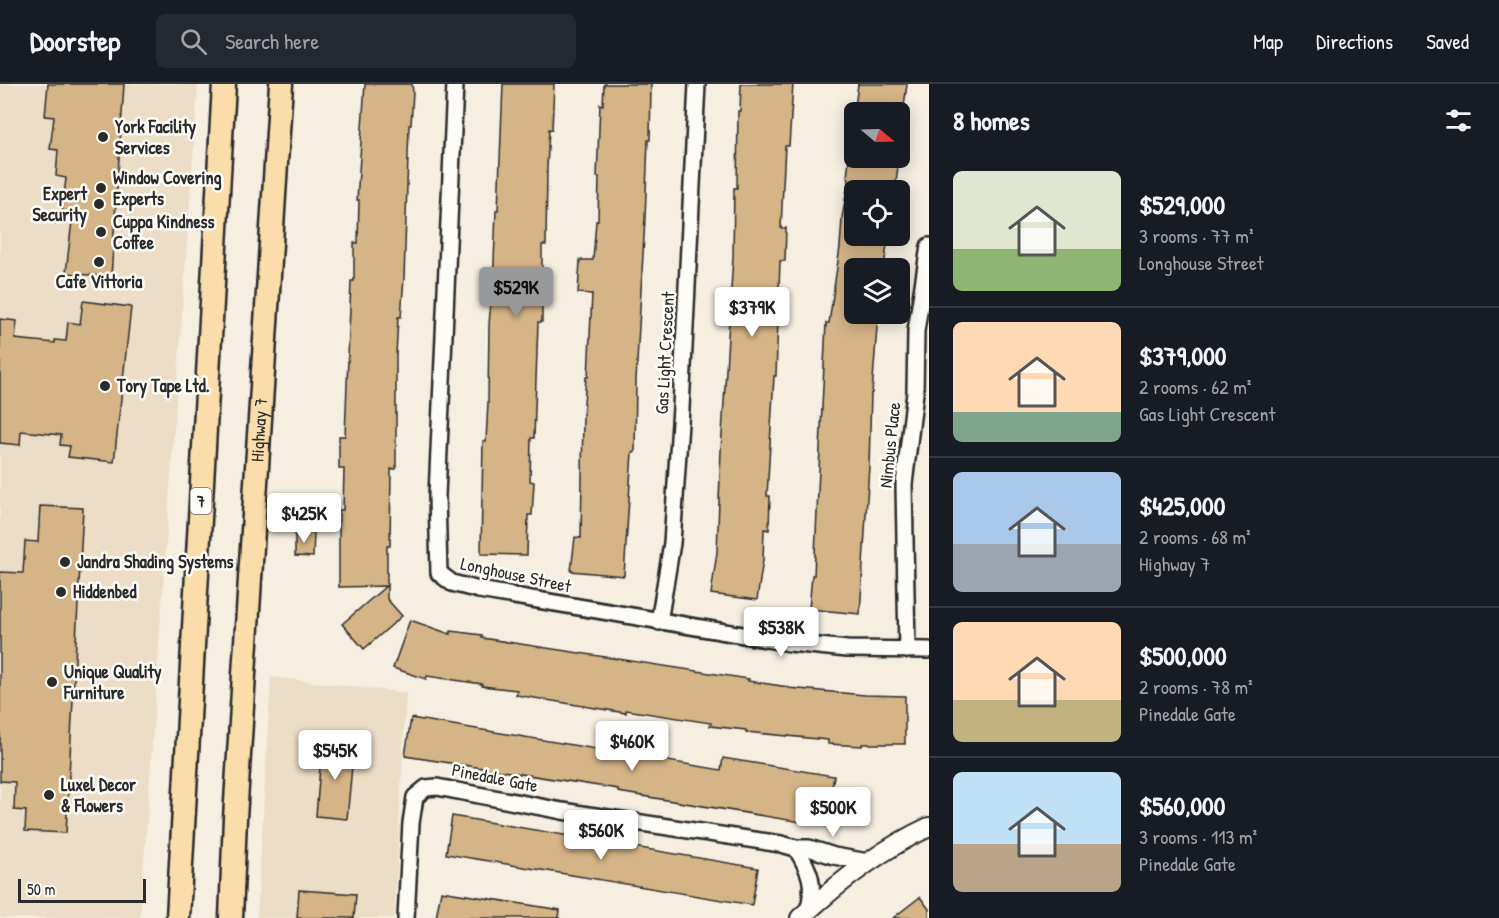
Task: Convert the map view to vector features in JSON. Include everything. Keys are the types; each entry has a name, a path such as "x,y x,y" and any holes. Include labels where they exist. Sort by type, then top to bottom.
{"main road":[{"name":"7","path":"178,918 224,84"},
{"name":"Highway 7","path":"231,918 235,818 281,84"}],"street":[{"name":"Longhouse Street","path":"455,84 437,496 439,573 452,583 479,590 790,643 848,649 929,650"},
{"name":"Gas Light Crescent","path":"659,622 672,543 697,84"},
{"name":"Nimbus Place","path":"907,650 904,484 915,393 916,331 929,246"},
{"name":"Pinedale Gate","path":"406,918 413,806 415,798 426,788 437,787 562,810 796,848 809,848 834,856 868,862"},
{"path":"804,914 868,862 909,836 929,827"},
{"path":"796,848 812,879 813,895 804,914"}],"shaded area":[{"path":"0,84 198,84 140,918 0,918"},
{"path":"271,677 406,693 394,918 257,918"}],"building":[{"path":"48,84 124,84 111,277 66,273 73,212 62,211 66,178 56,176 58,150 50,149 54,117 45,116"},
{"path":"365,84 412,84 413,92 411,125 409,125 404,278 401,317 398,317 396,355 396,469 391,469 390,546 387,546 387,599 402,616 364,649 342,624 386,586 339,587 339,510 343,510 344,469 339,469 339,436 345,436 351,281 354,281 354,243 358,243 359,200 357,200"},
{"path":"503,84 554,84 552,130 549,129 547,167 546,245 542,245 542,322 538,322 534,438 531,438 530,481 534,482 532,515 528,515 527,555 481,554 483,441 486,441 489,325 496,210 498,210"},
{"path":"604,84 651,84 650,140 648,140 636,380 635,452 632,452 624,576 571,571 575,537 581,538 583,416 586,377 588,377 592,294 578,293 580,260 593,260 596,221 598,221 600,104 603,105"},
{"path":"741,84 793,84 789,146 785,146 781,228 786,228 785,261 780,261 776,376 774,376 767,496 770,496 769,530 764,529 763,560 757,600 711,594 717,552"},
{"path":"858,84 907,84 905,102 856,102"},
{"path":"848,168 898,168 896,180 849,180"},
{"path":"844,207 844,246 887,246 885,258 844,258 844,324 877,324 871,393 860,614 809,609 812,575 814,575 826,323 829,323"},
{"path":"83,301 131,307 114,462 68,457 70,446 60,445 61,435 21,431 20,445 0,443 0,319 17,321 15,339 55,343 55,340 66,341 68,322 80,324"},
{"path":"40,506 83,508 66,833 25,831 26,811 14,810 15,782 0,781 0,572 23,573 25,541 38,542"},
{"path":"295,532 314,532 313,557 295,556"},
{"path":"410,620 450,634 451,631 482,635 482,638 749,679 748,681 788,688 905,696 905,744 862,744 862,746 828,744 828,740 746,732 746,730 710,726 711,723 626,710 626,713 516,695 517,690 482,686 482,684 427,676 426,679 393,668"},
{"path":"411,718 721,770 723,758 834,776 825,826 618,792 618,789 405,756"},
{"path":"322,743 354,745 347,819 316,816"},
{"path":"452,816 758,868 752,905 446,854"},
{"path":"299,890 356,894 354,918 297,918"},
{"path":"441,891 560,910 559,918 436,918"},
{"path":"920,897 929,909 929,918 893,918"}],"place":[{"name":"York Facility Services","path":"103,137"},
{"name":"Window Covering Experts","path":"101,188"},
{"name":"Expert Security","path":"99,204"},
{"name":"Cuppa Kindness Coffee","path":"101,232"},
{"name":"Cafe Vittoria","path":"99,262"},
{"name":"Tory Tape Ltd.","path":"105,386"},
{"name":"Jandra Shading Systems","path":"65,562"},
{"name":"Hiddenbed","path":"61,592"},
{"name":"Unique Quality Furniture","path":"52,682"},
{"name":"Luxel Decor & Flowers","path":"49,795"}]}
